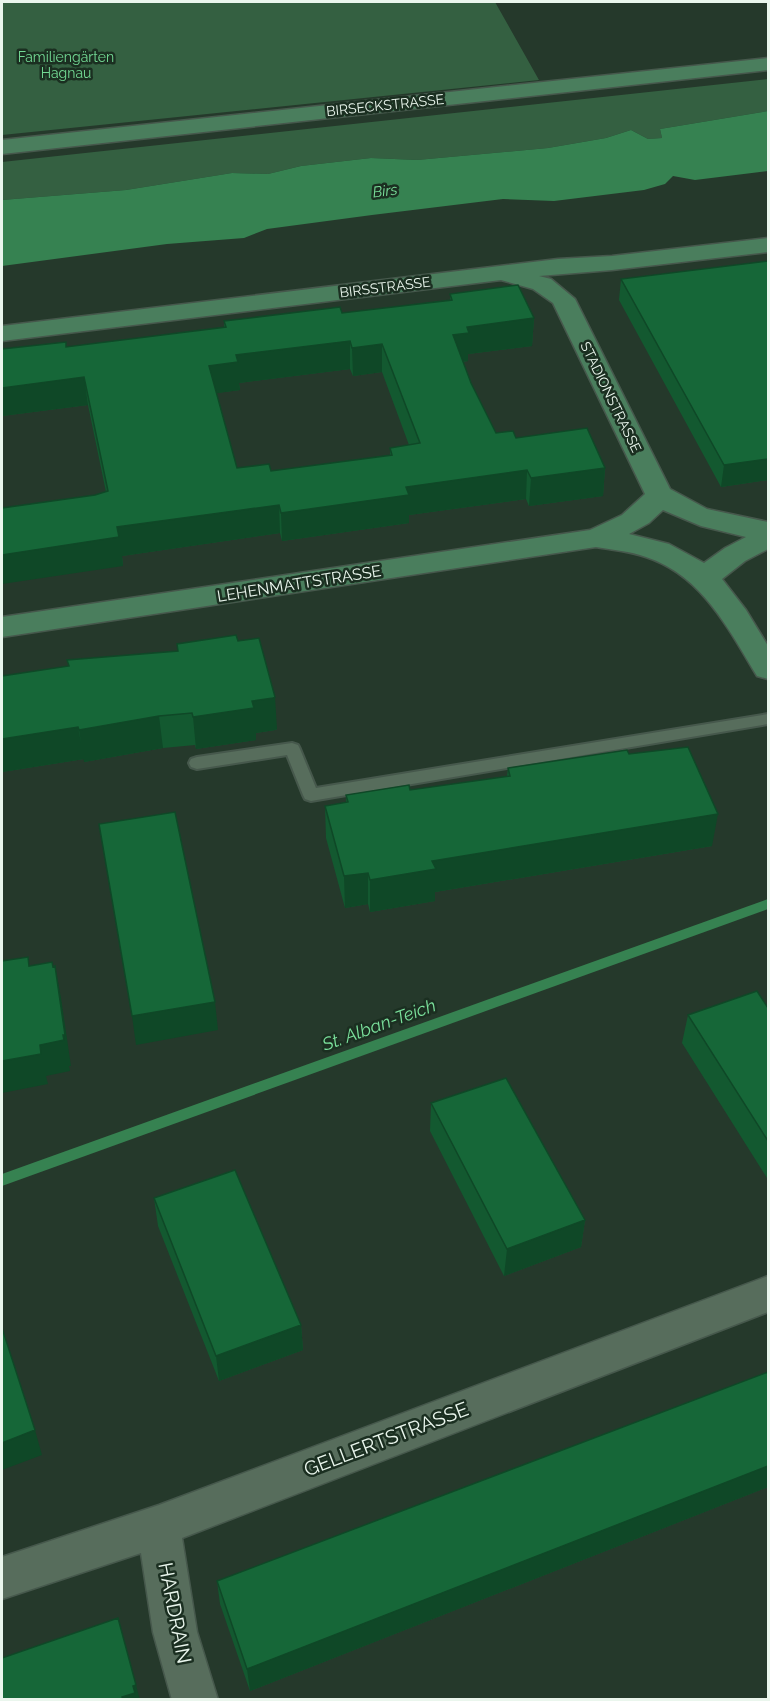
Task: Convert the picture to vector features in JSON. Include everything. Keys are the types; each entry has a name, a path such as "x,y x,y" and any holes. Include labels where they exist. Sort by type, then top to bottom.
{"street":[{"name":"BIRSECKSTRASSE","path":"2,147 768,64"},
{"name":"BIRSSTRASSE","path":"2,333 558,266 612,263 768,244"},
{"path":"492,274 523,278 542,284 563,299 579,280 592,271 612,263"},
{"name":"STADIONSTRASSE","path":"563,299 659,494"},
{"path":"659,494 680,509 705,519 768,531"},
{"name":"LEHENMATTSTRASSE","path":"2,627 596,538 641,518 651,508 659,494"},
{"name":"LEHENMATTSTRASSE","path":"596,538 660,551 679,559 706,578"},
{"path":"768,539 746,547 731,556 706,578 768,669"},
{"name":"GELLERTSTRASSE","path":"2,1578 159,1526 768,1294"},
{"name":"HARDRAIN","path":"159,1526 175,1632 195,1700"}],"lane":[{"path":"197,763 292,749 311,795 768,719"}],"green space":[{"name":"Familiengärten Hagnau","path":"2,2 495,2 539,80 2,135"},
{"path":"768,79 768,111 660,129 662,138 648,139 631,130 606,138 548,148 417,160 371,158 301,166 268,174 232,173 126,190 2,200 2,162"}],"water":[{"name":"Birs","path":"768,111 768,171 695,180 673,176 665,184 644,190 554,201 503,199 267,229 244,238 167,244 2,266 2,200 126,190 232,173 268,174 301,166 371,158 417,160 548,148 606,138 631,130 648,139 662,138 660,129"}],"building":[{"path":"768,261 768,459 724,465 621,279"},
{"path":"518,285 534,318 467,327 469,333 453,335 471,383 496,433 513,431 516,438 587,428 605,468 531,478 527,470 406,487 409,495 281,513 279,505 117,527 119,537 2,555 2,508 95,495 108,491 84,377 2,388 2,349 66,342 66,347 226,327 224,321 340,307 342,313 452,300 450,294","holes":["350,341 352,348 382,344 420,443 390,448 392,455 271,471 269,464 237,468 209,366 238,362 236,355"]},
{"path":"236,635 238,641 259,638 275,697 252,701 254,708 193,717 192,713 159,716 79,730 78,727 2,739 2,676 69,666 67,660 178,651 177,644"},
{"path":"688,747 718,814 432,861 436,869 370,880 368,873 344,876 325,806 348,802 346,795 409,785 410,790 510,776 508,768 627,750 629,754"},
{"path":"175,812 215,1002 132,1016 99,824"},
{"path":"28,957 29,966 52,962 53,967 55,966 64,1040 40,1045 41,1054 2,1061 2,961"},
{"path":"757,991 768,1008 768,1141 688,1015"},
{"path":"506,1078 585,1220 507,1249 431,1103"},
{"path":"235,1170 301,1325 216,1356 154,1198"},
{"path":"2,1328 35,1430 2,1443"},
{"path":"768,1372 768,1466 247,1669 217,1581"},
{"path":"118,1618 136,1685 133,1686 135,1693 122,1697 123,1700 2,1700 2,1658"}],"waterway":[{"name":"St. Alban-Teich","path":"2,1180 768,904"}]}
